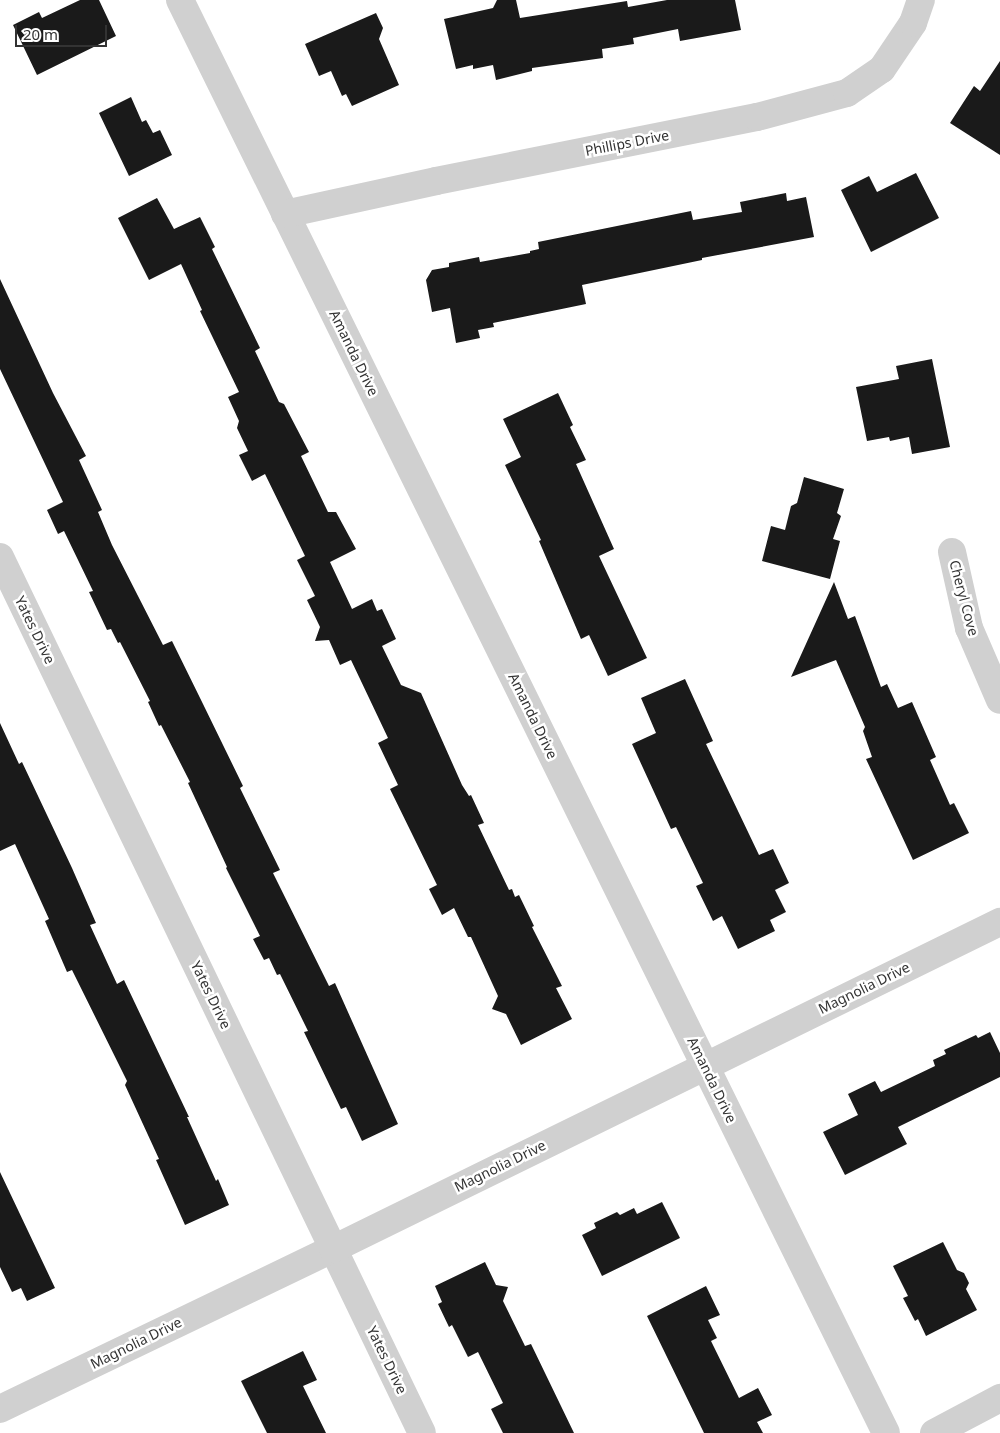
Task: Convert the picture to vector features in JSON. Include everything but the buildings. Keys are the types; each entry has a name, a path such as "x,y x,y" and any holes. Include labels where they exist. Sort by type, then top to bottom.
{"street":[{"name":"Amanda Drive","path":"180,0 886,1433"},
{"name":"Phillips Drive","path":"285,214 436,180 757,117 847,93 882,69 913,23 921,0"},
{"name":"Cheryl Cove","path":"952,552 970,628 1000,700"},
{"name":"Yates Drive","path":"0,557 422,1433"},
{"name":"Magnolia Drive","path":"0,1409 333,1249 1000,922"},
{"path":"934,1433 1000,1398"}]}
